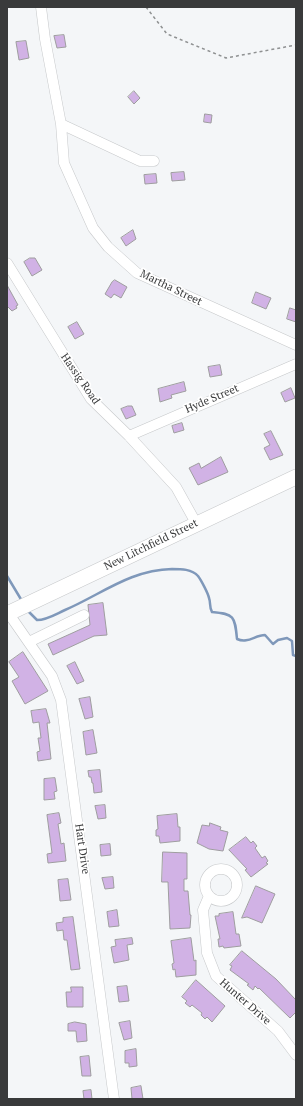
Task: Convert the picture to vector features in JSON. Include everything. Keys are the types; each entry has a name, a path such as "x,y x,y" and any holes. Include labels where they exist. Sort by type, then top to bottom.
{"highway":[{"name":"New Litchfield Street","path":"17,610 196,523 296,477"}],"street":[{"name":"Martha Street","path":"41,7 45,39 61,124 64,163 93,228 108,247 137,273 296,345"},
{"path":"61,124 140,161 154,161"},
{"name":"Hassig Road","path":"7,263 91,399 129,436 176,487 196,523"},
{"name":"Hyde Street","path":"129,436 296,364"},
{"name":"Hart Drive","path":"17,610 29,642 56,686 64,716 114,1099"},
{"path":"29,642 84,615"},
{"name":"Hunter Drive","path":"209,896 203,910 207,953 216,976 278,1031 296,1055"}],"path":[{"path":"146,7 167,34 226,58 296,45"}],"building":[{"path":"64,35 66,47 57,48 54,36"},
{"path":"26,41 29,58 19,60 16,42"},
{"path":"134,91 140,98 134,104 128,97"},
{"path":"205,114 212,115 211,123 204,122"},
{"path":"184,172 185,180 172,181 171,173"},
{"path":"156,174 157,183 145,184 144,175"},
{"path":"133,230 136,239 126,246 121,238"},
{"path":"30,258 35,258 42,270 32,276 24,262"},
{"path":"115,280 127,287 121,298 114,294 111,298 105,294 112,282"},
{"path":"7,285 18,305 16,306 17,308 12,311 7,306"},
{"path":"256,292 271,298 266,309 252,303"},
{"path":"290,308 296,310 296,322 287,319"},
{"path":"77,322 84,334 75,339 68,327"},
{"path":"220,365 222,375 210,377 208,367"},
{"path":"184,382 186,391 171,395 172,398 160,402 158,389"},
{"path":"291,388 295,398 285,402 281,393"},
{"path":"132,406 136,415 126,419 121,409"},
{"path":"182,423 184,430 174,433 172,426"},
{"path":"271,431 283,455 270,460 264,448 270,445 264,434"},
{"path":"221,457 228,472 198,485 189,468 199,463 201,468"},
{"path":"103,603 107,635 94,636 53,655 48,644 90,625 88,605"},
{"path":"23,652 48,691 25,704 12,681 19,677 9,662"},
{"path":"75,662 84,681 77,684 67,666"},
{"path":"90,697 93,717 85,719 79,699"},
{"path":"46,709 50,723 47,723 51,759 38,761 37,752 40,751 38,738 41,738 39,722 33,723 31,711"},
{"path":"93,730 97,753 86,755 83,732"},
{"path":"100,770 102,792 94,793 93,783 91,777 89,777 88,771"},
{"path":"55,778 57,791 54,792 55,799 44,800 44,779"},
{"path":"105,805 106,818 98,819 95,806"},
{"path":"59,813 61,823 58,824 61,844 64,843 66,861 48,863 47,854 52,853 47,815"},
{"path":"177,814 178,827 180,827 180,841 160,843 159,836 156,836 156,830 158,829 157,816"},
{"path":"210,823 221,827 220,830 228,832 223,851 209,849 197,843 202,825 209,826"},
{"path":"246,837 251,843 253,841 257,846 255,848 262,858 265,856 268,861 266,863 268,864 251,877 245,870 247,869 229,850"},
{"path":"110,844 111,855 101,856 100,845"},
{"path":"163,852 187,853 187,879 184,879 184,891 188,891 191,915 190,928 170,929 168,882 162,882"},
{"path":"113,877 114,888 105,889 102,878"},
{"path":"68,879 71,900 60,901 58,880"},
{"path":"256,886 275,894 262,923 247,917 242,918"},
{"path":"117,910 119,926 109,927 107,912"},
{"path":"233,912 236,934 239,934 241,946 224,948 223,946 219,947 218,939 220,939 215,916"},
{"path":"73,917 80,969 71,970 67,940 64,940 63,930 57,931 56,923 63,922 63,918"},
{"path":"132,938 133,944 127,945 129,960 114,963 111,947 116,946 115,940"},
{"path":"191,938 194,961 196,960 196,975 176,977 175,969 173,970 172,964 174,963 171,941"},
{"path":"242,951 276,979 296,1000 296,1012 290,1018 259,988 258,989 255,986 253,990 247,985 249,984 230,970 232,966 230,965"},
{"path":"196,980 225,1006 212,1022 207,1017 205,1019 201,1015 202,1013 192,1005 190,1007 185,1003 187,1001 182,997"},
{"path":"127,986 129,1001 119,1002 117,987"},
{"path":"71,987 83,987 83,1007 67,1007 66,992 71,992"},
{"path":"130,1021 132,1038 124,1040 119,1023"},
{"path":"75,1022 86,1024 87,1041 77,1042 76,1031 68,1031 68,1024"},
{"path":"136,1049 137,1066 129,1067 129,1063 125,1063 125,1051"},
{"path":"89,1056 91,1076 82,1076 80,1057"},
{"path":"141,1086 143,1099 132,1099 131,1088"},
{"path":"91,1090 92,1099 84,1099 83,1091"}],"waterway":[{"path":"28,611 37,620 44,619 78,604 129,578 157,570 186,570 193,572 199,578 208,596 212,612 229,615 232,618 235,625 237,639 248,640 265,635 273,644 278,640 287,638 292,641 293,655 296,656"},
{"path":"7,576 22,601"}]}
